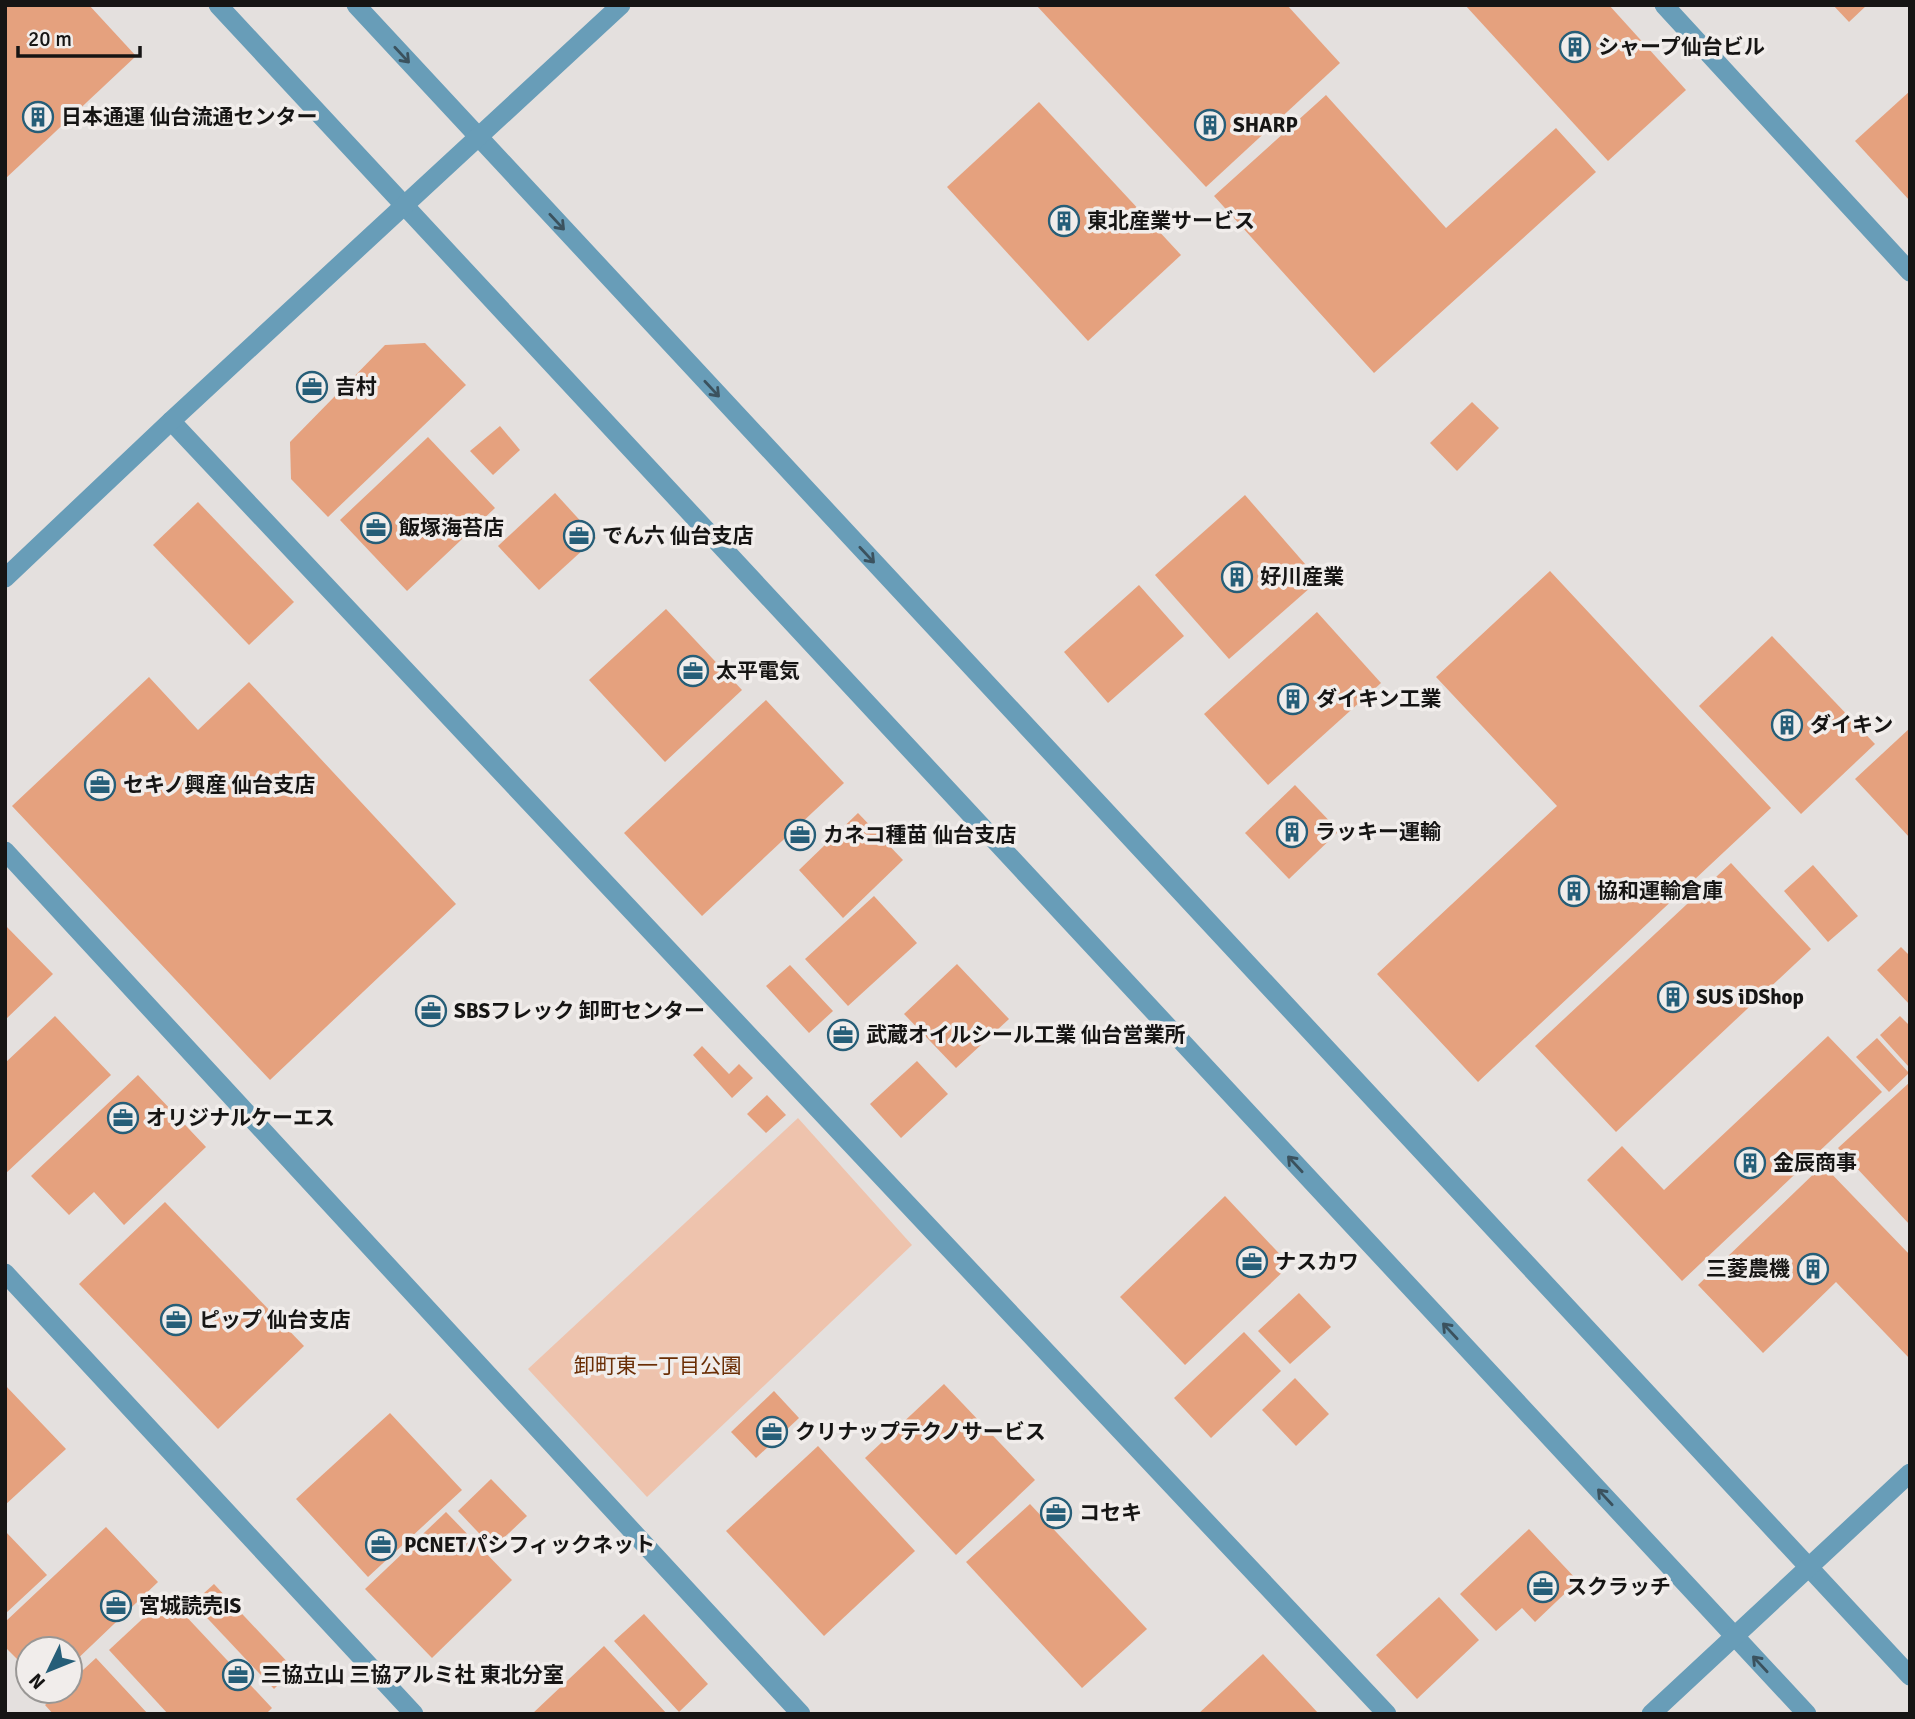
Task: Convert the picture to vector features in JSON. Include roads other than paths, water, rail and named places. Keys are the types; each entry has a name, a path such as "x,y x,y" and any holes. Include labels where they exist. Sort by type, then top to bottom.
{"street":[{"path":"218,5 1807,1714"},
{"path":"356,5 1910,1676"},
{"path":"5,578 621,5"},
{"path":"1664,5 1910,272"},
{"path":"171,421 1387,1714"},
{"path":"5,851 801,1714"},
{"path":"5,1273 414,1714"},
{"path":"1651,1714 1910,1472"}],"place":[{"name":"シャープ仙台ビル","path":"1575,47"},
{"name":"日本通運 仙台流通センター","path":"38,117"},
{"name":"SHARP","path":"1210,125"},
{"name":"東北産業サービス","path":"1064,221"},
{"name":"吉村","path":"312,387"},
{"name":"飯塚海苔店","path":"376,528"},
{"name":"でん六 仙台支店","path":"579,536"},
{"name":"好川産業","path":"1237,577"},
{"name":"太平電気","path":"693,671"},
{"name":"ダイキン工業","path":"1293,699"},
{"name":"ダイキン","path":"1787,725"},
{"name":"セキノ興産 仙台支店","path":"100,785"},
{"name":"ラッキー運輸","path":"1292,832"},
{"name":"カネコ種苗 仙台支店","path":"800,835"},
{"name":"協和運輸倉庫","path":"1574,891"},
{"name":"SUS iDShop","path":"1673,997"},
{"name":"SBSフレック 卸町センター","path":"431,1011"},
{"name":"武蔵オイルシール工業 仙台営業所","path":"843,1035"},
{"name":"オリジナルケーエス","path":"123,1118"},
{"name":"金辰商事","path":"1750,1163"},
{"name":"ナスカワ","path":"1252,1262"},
{"name":"三菱農機","path":"1813,1269"},
{"name":"ピップ 仙台支店","path":"176,1320"},
{"name":"クリナップテクノサービス","path":"772,1432"},
{"name":"コセキ","path":"1056,1513"},
{"name":"PCNETパシフィックネット","path":"381,1545"},
{"name":"スクラッチ","path":"1543,1587"},
{"name":"宮城読売IS","path":"116,1606"},
{"name":"三協立山 三協アルミ社 東北分室","path":"238,1675"}],"park label":[{"name":"卸町東一丁目公園","path":"658,1366"}]}
